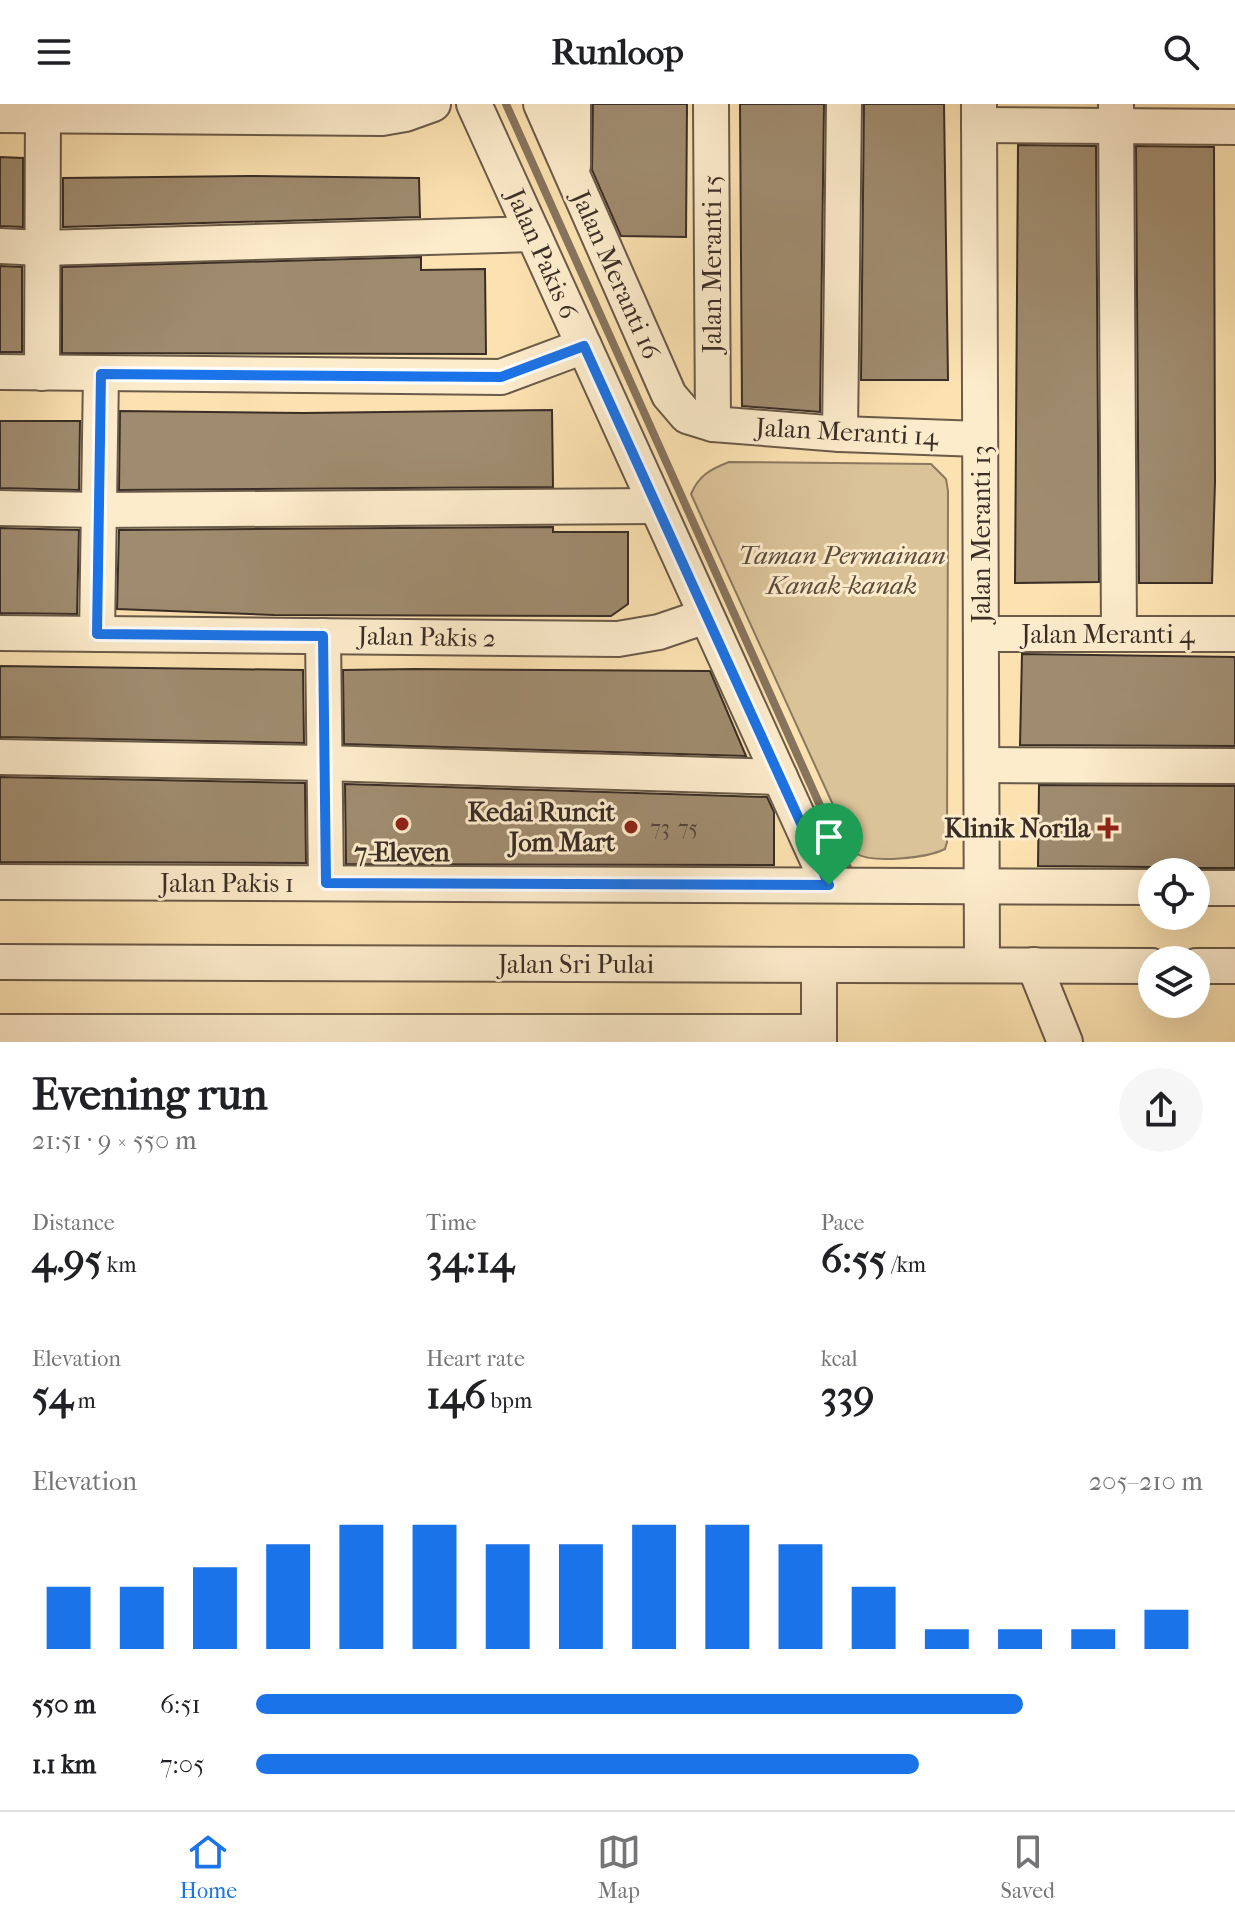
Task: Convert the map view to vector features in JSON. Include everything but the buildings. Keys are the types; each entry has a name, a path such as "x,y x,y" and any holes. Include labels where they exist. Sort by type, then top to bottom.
{"street":[{"path":"0,115 43,110 382,118 433,104"},
{"name":"Jalan Pakis 6","path":"474,104 829,885"},
{"name":"Jalan Meranti 16","path":"541,104 669,395 687,416 713,424"},
{"path":"572,178 573,104"},
{"name":"Jalan Meranti 15","path":"711,104 713,424"},
{"path":"840,434 844,104"},
{"path":"42,373 43,110"},
{"path":"979,115 1116,115 1235,127"},
{"name":"Jalan Meranti 13","path":"979,115 982,965"},
{"path":"1116,115 1119,634"},
{"path":"0,246 42,248 533,234"},
{"path":"0,372 501,377 584,346"},
{"path":"97,634 101,374"},
{"name":"Jalan Meranti 14","path":"713,424 840,434 980,439"},
{"path":"0,508 656,506"},
{"name":"Jalan Pakis 2","path":"0,633 618,639 659,632 706,616"},
{"name":"Jalan Meranti 4","path":"981,634 1235,634"},
{"path":"323,636 326,883"},
{"path":"0,757 780,777"},
{"path":"982,765 1235,766"},
{"name":"Jalan Pakis 1","path":"0,882 1138,887"},
{"path":"1210,888 1235,888"},
{"name":"Jalan Sri Pulai","path":"0,962 1138,966"},
{"path":"0,1032 384,1037 819,1037 819,965"},
{"path":"1034,965 1065,1042"},
{"path":"1210,966 1235,966"}],"green space":[{"name":"Taman Permainan Kanak-kanak","path":"729,462 931,464 946,479 945,849 900,858 874,858 855,853 691,494 706,474"}],"waterway":[{"path":"506,104 848,868"}],"place":[{"name":"7-Eleven","path":"402,824"},
{"name":"Kedai Runcit Jom Mart","path":"631,827"},
{"name":"Klinik Norila","path":"1108,828"}],"route":[{"path":"584,346 829,885 326,883 323,636 97,634 101,374 501,377 584,346"}]}
